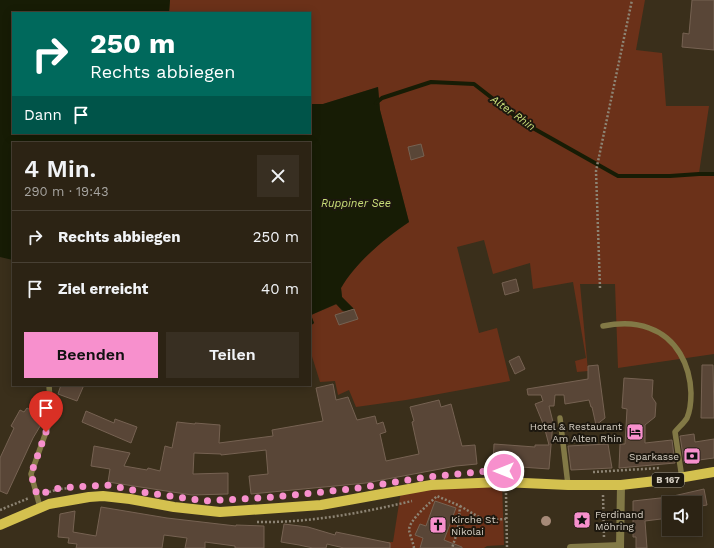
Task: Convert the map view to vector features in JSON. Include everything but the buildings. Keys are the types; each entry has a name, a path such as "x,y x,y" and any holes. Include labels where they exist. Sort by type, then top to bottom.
{"main road":[{"name":"B 167","path":"0,524 40,507 59,502 104,496 174,507 212,511 271,510 322,505 431,485 506,487 621,485 682,478 714,472"}],"street":[{"path":"571,548 620,547 621,485"}],"lane":[{"path":"603,326 620,323 649,328 672,342 680,353 688,369 691,400 687,418 675,432 682,478"},
{"path":"40,507 31,474 51,418 49,386"},
{"path":"560,418 568,485"}],"path":[{"path":"600,288 596,171 632,0"},
{"path":"588,473 679,466"},
{"path":"0,510 59,488 75,487"},
{"path":"500,492 506,487"},
{"path":"506,487 513,492"},
{"path":"506,487 507,548"},
{"path":"426,498 445,495"},
{"path":"604,547 602,495 621,495"},
{"path":"437,496 460,506 484,520 506,519"},
{"path":"414,548 409,530 410,525 437,496"},
{"path":"252,522 320,518 365,512 419,500"},
{"path":"452,548 458,530 460,506"}],"shaded area":[{"path":"170,0 645,0 636,50 662,53 666,106 709,106 699,173 714,174 714,354 618,368 615,284 580,284 588,371 577,372 575,361 586,358 573,282 533,289 530,263 493,274 484,240 457,247 479,333 497,328 510,381 406,400 356,407 349,390 338,395 335,381 320,382 311,353 311,325 314,323 311,315 337,304 342,311 345,312 348,322 357,319 354,309 342,297 341,288 354,269 371,252 409,222 380,110 378,87 323,104 311,104 311,12 169,12"},
{"path":"502,482 504,545 487,546 484,548 382,548 384,542 393,542 401,491"}],"water":[{"name":"Ruppiner See","path":"0,0 170,0 169,12 12,12 12,134 311,134 311,104 323,104 378,87 380,110 409,222 362,260 341,288 342,297 354,309 344,311 336,304 311,315 311,142 12,142 12,260 0,257"},
{"name":"Ruppiner See","path":"311,315 314,323 311,325"}],"waterway":[{"name":"Alter Rhin","path":"376,103 382,98 431,82 474,84 524,123 618,176 714,174"}],"place":[{"name":"Hotel & Restaurant Am Alten Rhin","path":"635,432"},
{"name":"Sparkasse","path":"692,456"},
{"name":"Ferdinand Möhring","path":"582,520"},
{"name":"Kirche St. Nikolai","path":"438,525"}],"route":[{"path":"46,432 31,474 37,495 59,488 107,485 148,493 205,501 273,497 351,489 427,477 488,471 504,471"}]}
